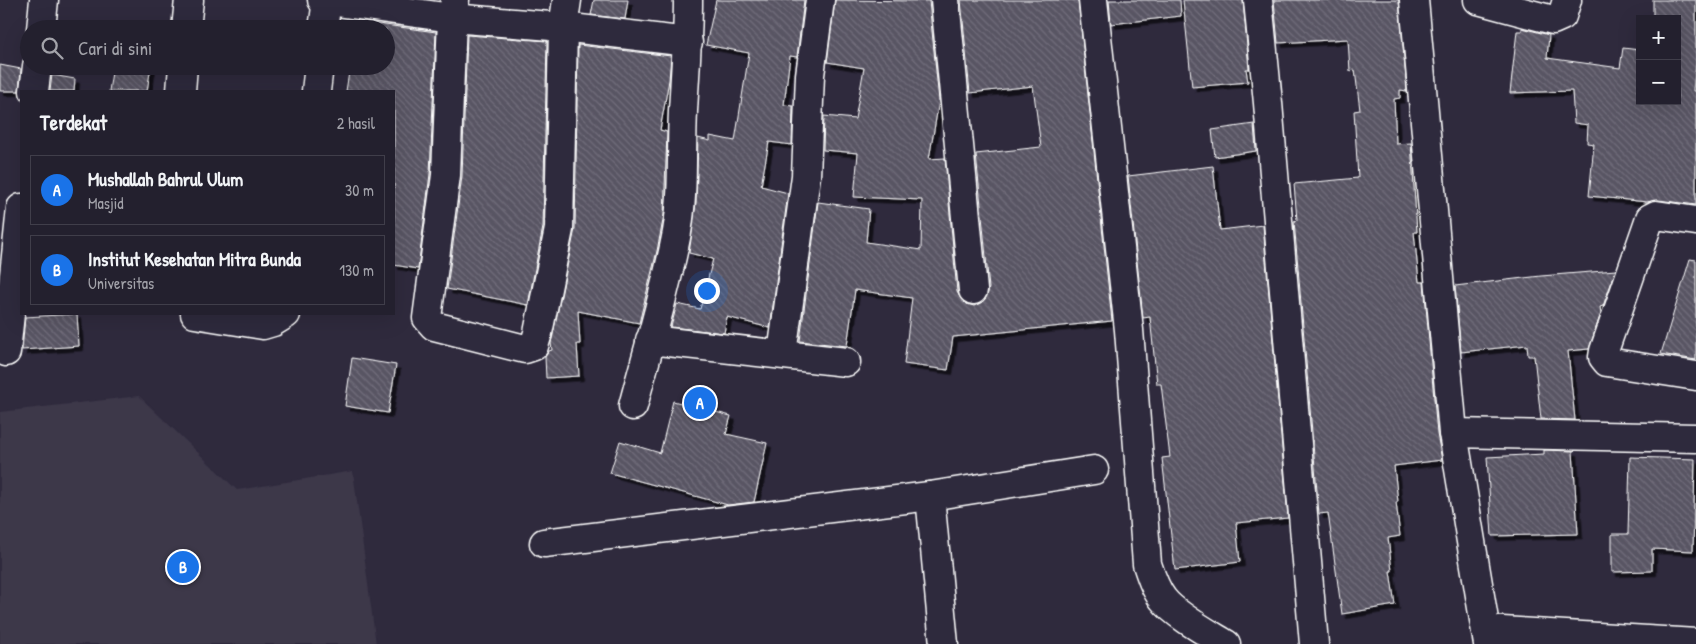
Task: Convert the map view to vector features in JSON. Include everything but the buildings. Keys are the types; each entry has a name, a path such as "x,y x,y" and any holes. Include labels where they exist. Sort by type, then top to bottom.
{"street":[{"path":"42,20 44,0"},
{"path":"187,20 188,0"},
{"path":"322,0 453,9 563,27 688,42"},
{"path":"324,20 327,0"},
{"path":"453,9 446,175 427,318 434,326 524,349 534,346 538,333 559,229 563,27 567,0"},
{"path":"633,406 677,231 683,181 683,112 688,42 688,0"},
{"path":"782,354 806,176 810,75 820,0"},
{"path":"944,0 973,290"},
{"path":"1093,0 1129,330 1147,564 1154,584 1163,600 1175,611 1226,644"},
{"path":"1258,0 1314,644"},
{"path":"1414,0 1453,433 1487,637 1696,643"},
{"path":"1478,0 1553,20 1562,16 1567,0"},
{"path":"34,90 36,75"},
{"path":"180,90 182,75"},
{"path":"316,90 318,75"},
{"path":"1696,221 1656,215 1650,218 1604,351 1604,357 1608,362 1696,376"},
{"path":"6,352 20,218"},
{"path":"201,315 263,325 273,322 284,315"},
{"path":"650,340 846,362"},
{"path":"1453,433 1696,438"},
{"path":"544,543 930,496 1094,470"},
{"path":"930,496 944,644"}],"shaded area":[{"path":"139,396 237,490 353,471 376,644 0,644 0,412"}],"place":[{"name":"Mushallah Bahrul Ulum","path":"700,403"},
{"name":"Institut Kesehatan Mitra Bunda","path":"183,567"}]}
